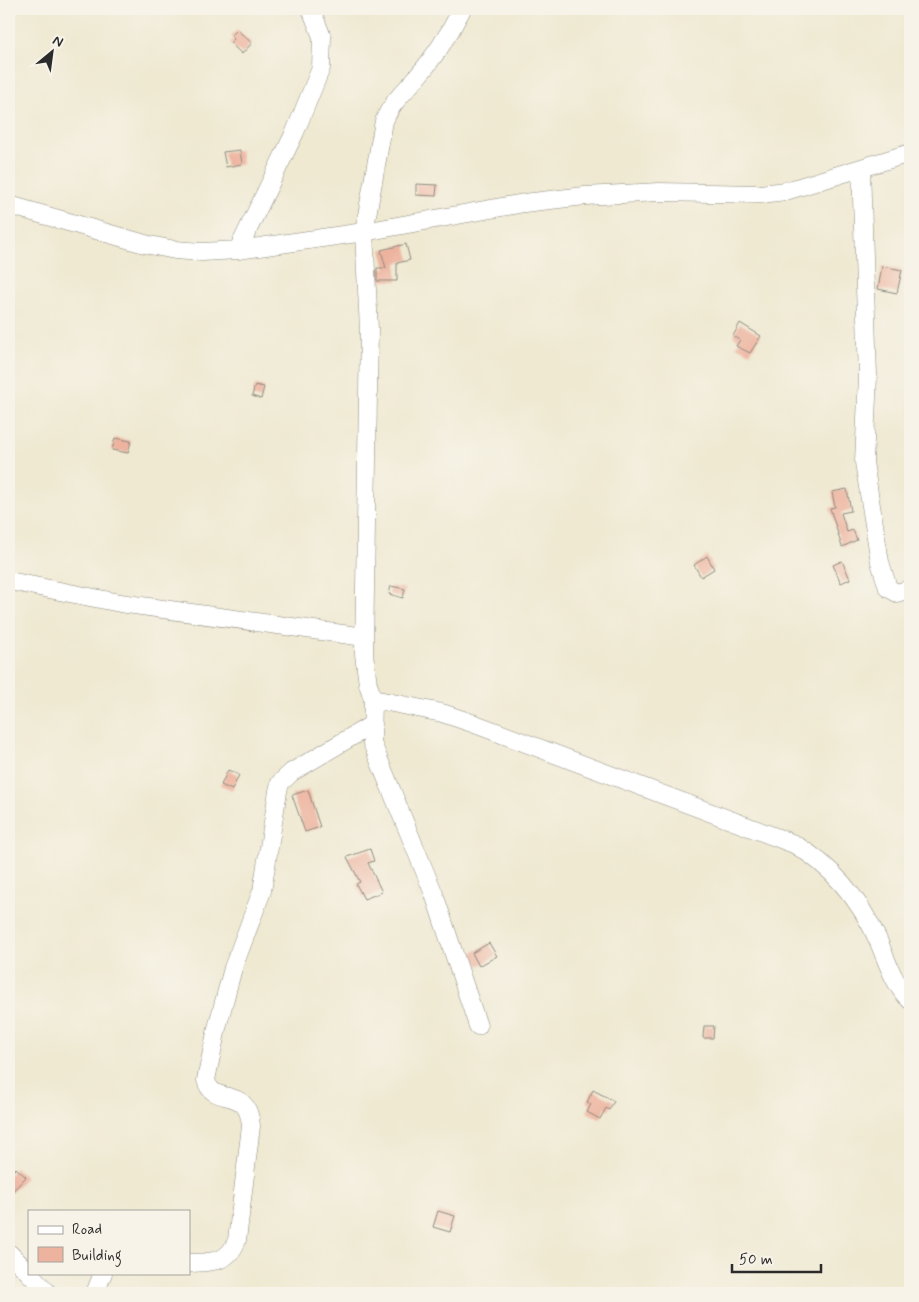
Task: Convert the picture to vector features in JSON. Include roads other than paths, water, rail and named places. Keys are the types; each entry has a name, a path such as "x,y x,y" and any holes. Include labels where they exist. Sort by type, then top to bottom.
{"street":[{"path":"238,250 295,132 321,68 323,54 322,37 311,9"},
{"path":"462,9 447,36 412,83 390,106 384,121 364,232 370,329 364,654 368,684 373,699 371,737 376,755 434,894 478,1026"},
{"path":"9,205 175,250 202,252 238,250 364,232 524,203 585,196 659,192 760,194 786,191 910,154"},
{"path":"861,168 868,376 864,462 880,562 888,588 897,593 910,589"},
{"path":"9,581 120,603 364,637"},
{"path":"373,699 442,713 475,724 794,844 831,871 854,897 872,927 897,984 910,1000"},
{"path":"190,1263 209,1262 224,1258 230,1254 236,1240 251,1126 250,1112 242,1102 213,1091 207,1085 206,1080 233,968 262,891 280,783 292,772 373,724"},
{"path":"9,1253 28,1272"},
{"path":"30,1274 48,1293"},
{"path":"95,1293 103,1274"}]}
